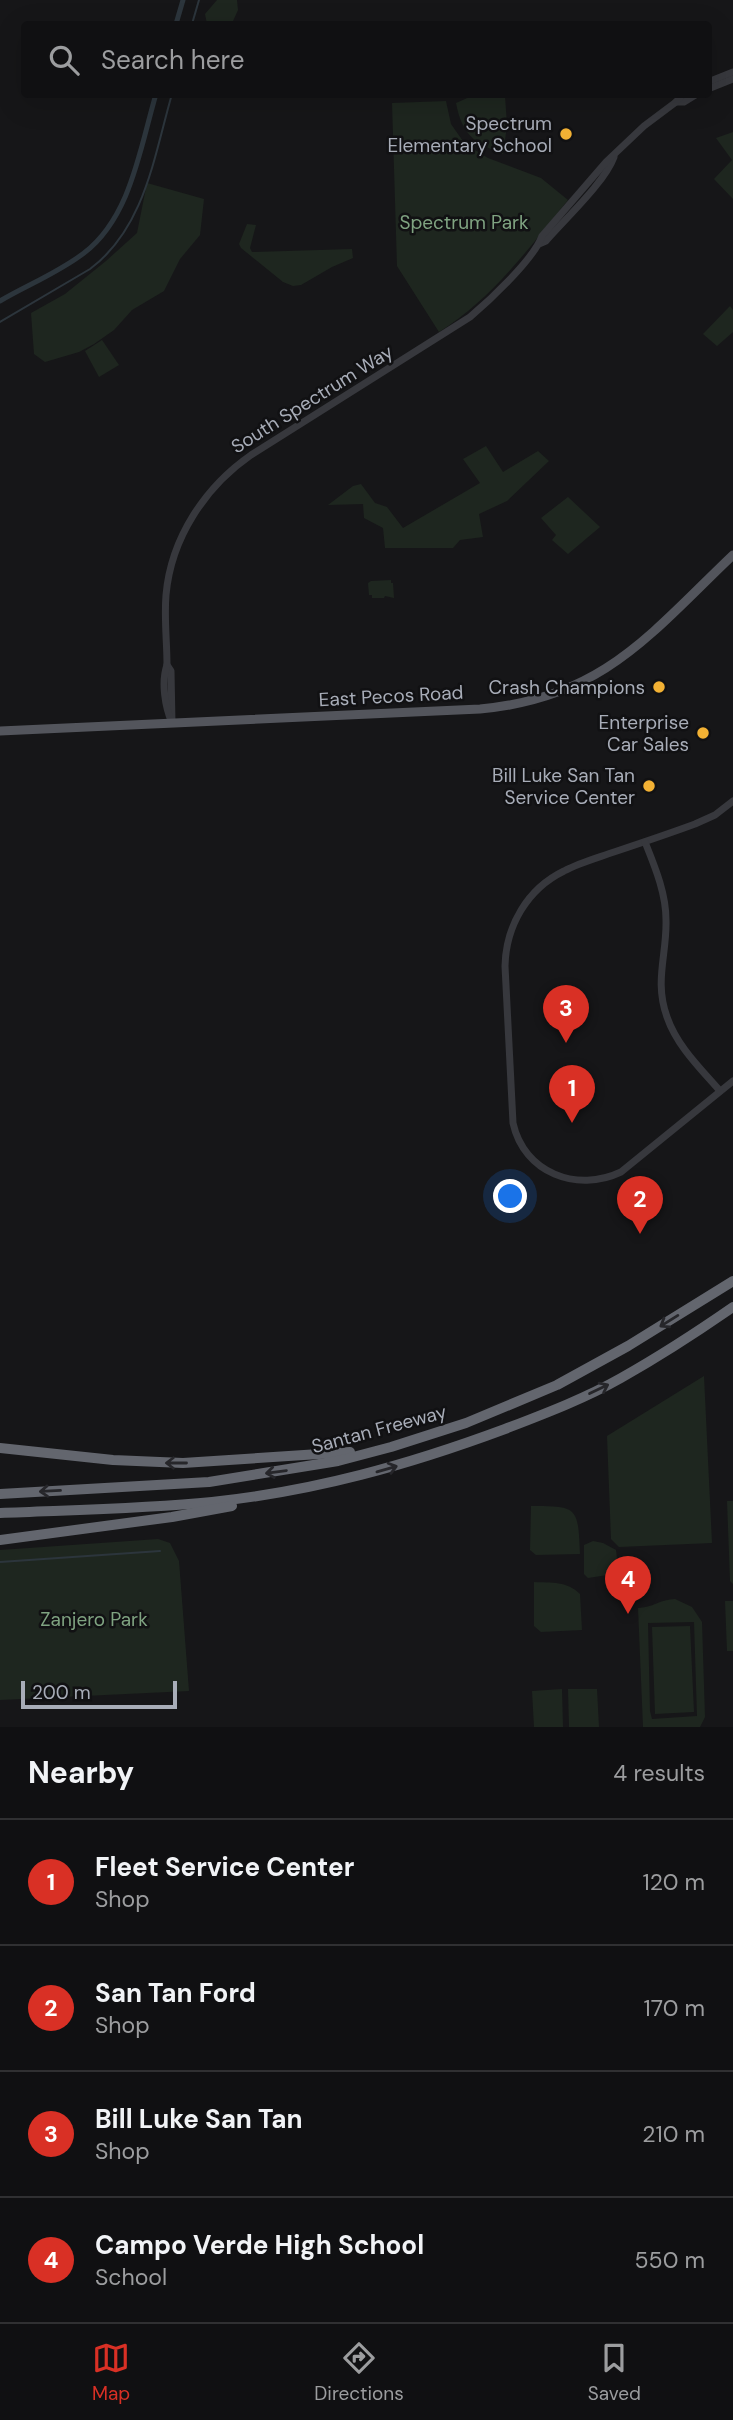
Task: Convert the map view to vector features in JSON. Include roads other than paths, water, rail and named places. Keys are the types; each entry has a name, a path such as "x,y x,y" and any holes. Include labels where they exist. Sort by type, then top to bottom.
{"highway":[{"name":"Santan Freeway","path":"0,1494 209,1482 312,1466 391,1447 466,1423 557,1385 628,1346 731,1282"},
{"name":"Santan Freeway","path":"0,1513 211,1502 320,1485 430,1457 563,1407 620,1379 733,1307"},
{"path":"711,1322 733,1313"},
{"path":"0,1448 113,1460 183,1463 287,1458 391,1447"},
{"path":"0,1540 191,1514 320,1485"}],"main road":[{"name":"East Pecos Road","path":"0,731 480,709 513,705 554,695 594,677 628,655 733,555"}],"street":[{"path":"712,81 729,77"},
{"path":"712,87 729,77"},
{"name":"South Spectrum Way","path":"172,723 171,671 167,665 165,606 168,582 176,550 189,522 218,482 251,455 470,317 497,292 539,244 541,236 606,162 644,126 680,98"},
{"name":"South Spectrum Way","path":"676,102 684,102 690,98"},
{"path":"733,801 705,820 562,872 534,892 516,918 507,942 505,966 514,1130 528,1155 558,1177 576,1181 599,1181 621,1172 733,1081"},
{"path":"645,842 666,908 660,974 667,1017 681,1044 720,1091"}],"waterway":[{"path":"177,21 183,0"},
{"path":"193,21 199,0"},
{"path":"0,301 64,267 84,253 113,221 132,180 155,98"},
{"path":"0,322 90,269 109,252 123,233 145,189 171,98"},
{"path":"0,1562 160,1551"}],"place":[{"name":"Spectrum Elementary School","path":"566,134"},
{"name":"Crash Champions","path":"659,687"},
{"name":"Enterprise Car Sales","path":"703,733"},
{"name":"Bill Luke San Tan Service Center","path":"649,786"},
{"name":"Bill Luke San Tan","path":"566,1043"},
{"name":"Fleet Service Center","path":"572,1123"},
{"name":"San Tan Ford","path":"640,1234"},
{"name":"Campo Verde High School","path":"628,1614"}],"park label":[{"name":"Spectrum Park","path":"464,222"},
{"name":"Zanjero Park","path":"94,1619"}]}
